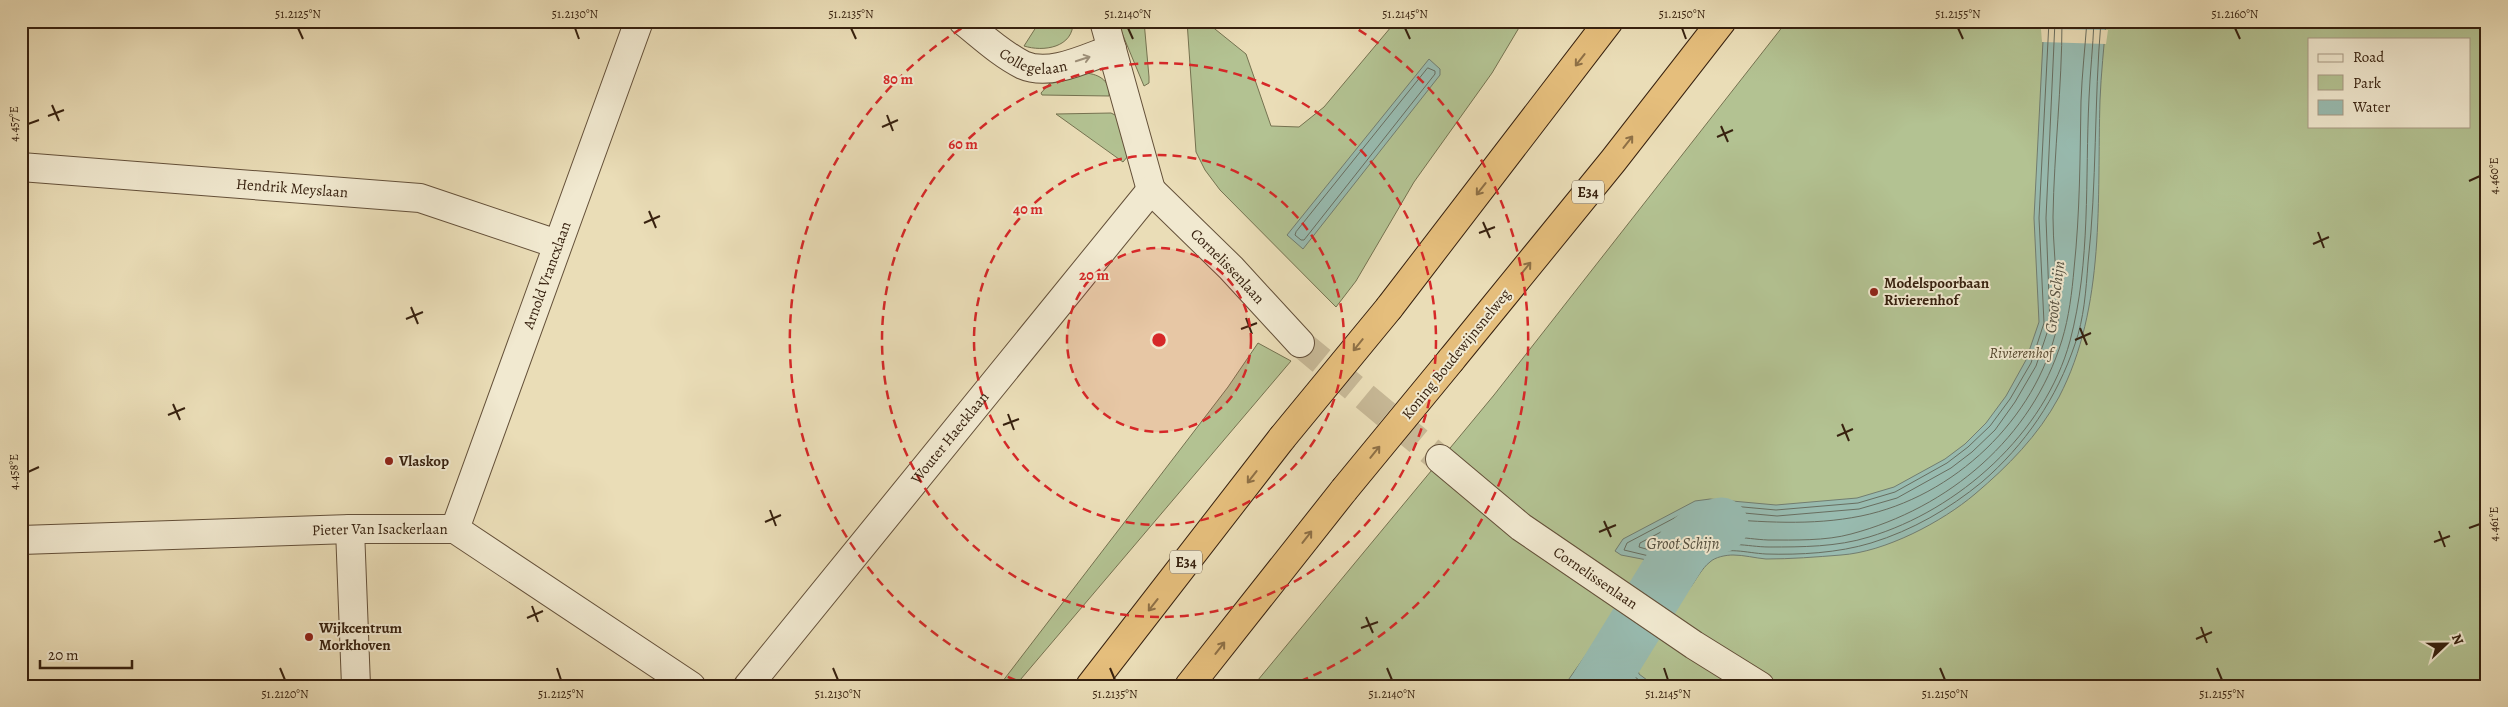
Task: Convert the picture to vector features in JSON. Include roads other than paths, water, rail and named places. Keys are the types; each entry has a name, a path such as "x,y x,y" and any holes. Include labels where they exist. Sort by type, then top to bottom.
{"highway":[{"name":"E34","path":"1090,686 1282,438 1389,308 1610,21"},
{"name":"Koning Boudewijnsnelweg","path":"1189,686 1344,490 1613,161 1722,21"}],"street":[{"name":"Arnold Vrancxlaan","path":"455,528 639,21"},
{"name":"Collegelaan","path":"963,21 1024,65 1042,69 1059,67 1112,49"},
{"path":"1104,21 1151,190"},
{"name":"Hendrik Meyslaan","path":"21,167 420,198 557,244"},
{"name":"Cornelissenlaan","path":"1151,190 1231,268 1300,343"},
{"name":"Wouter Haecklaan","path":"748,686 1151,190"},
{"name":"Cornelissenlaan","path":"1440,459 1521,527 1694,645 1760,686"},
{"name":"Pieter Van Isackerlaan","path":"21,540 350,529 455,528 691,686"},
{"path":"350,529 356,686"}],"water":[{"name":"Groot Schijn","path":"2044,21 2106,21 2100,100 2096,252 2085,326 2074,362 2051,411 2022,450 1962,505 1912,534 1894,542 1858,553 1766,559 1737,555 1724,556 1715,559 1707,565 1690,588 1647,560 1621,555 1615,551 1623,539 1695,501 1710,499 1776,505 1857,498 1894,487 1945,459 1965,444 1986,423 2006,396 2026,360 2039,322 2034,218"},
{"path":"1429,59 1440,69 1440,75 1303,249 1287,235"},
{"path":"1602,632 1643,660 1638,669 1639,674 1655,686 1564,686"}],"waterway":[{"name":"Groot Schijn","path":"1598,686 1685,545 1701,532 1721,525"}],"tunnel":[{"path":"1300,343 1440,459"}],"place":[{"name":"Modelspoorbaan Rivierenhof","path":"1874,292"},
{"name":"Vlaskop","path":"389,461"},
{"name":"Wijkcentrum Morkhoven","path":"309,637"}],"park label":[{"name":"Rivierenhof","path":"2021,353"}]}
